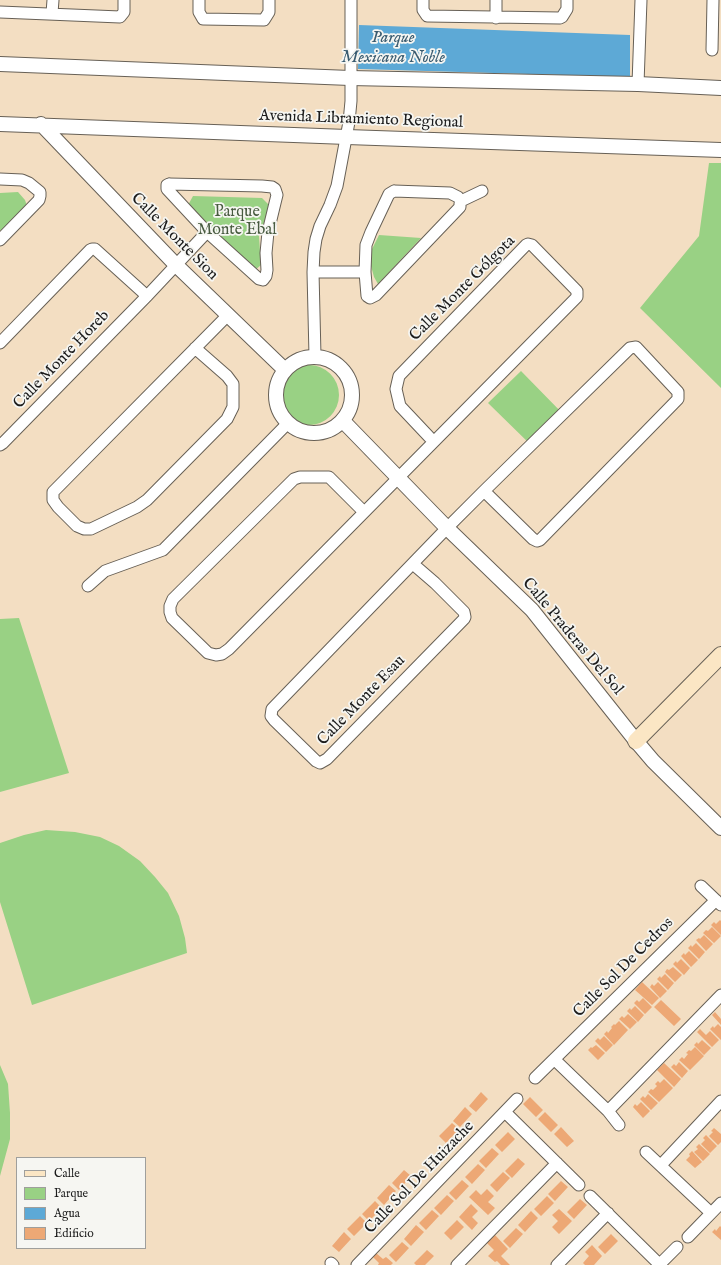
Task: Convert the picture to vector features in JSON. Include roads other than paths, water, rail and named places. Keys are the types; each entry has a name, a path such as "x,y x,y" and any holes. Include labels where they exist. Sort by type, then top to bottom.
{"main road":[{"path":"636,741 721,655"}],"street":[{"path":"52,14 53,0"},
{"path":"0,12 120,17 124,12 124,0"},
{"path":"199,0 198,12 203,19 264,20 269,12 269,0"},
{"path":"315,356 313,272 316,239 337,186 346,137 351,101 351,0"},
{"path":"423,0 423,10 427,16 560,18 562,17 567,5"},
{"path":"496,0 496,18"},
{"path":"638,84 641,0"},
{"path":"712,50 716,37 713,0"},
{"path":"0,64 350,78 638,84 721,88"},
{"name":"Avenida Libramiento Regional","path":"0,124 41,124 346,137 721,150"},
{"name":"Calle Monte Sion","path":"41,124 176,265 285,370"},
{"path":"0,179 22,180 29,182 40,192 40,196 39,200 0,240"},
{"path":"167,185 262,186 272,187 275,189 277,196 268,232 266,253 267,270 266,276 263,280 259,280 206,232 167,189 167,185"},
{"path":"461,201 482,191"},
{"path":"390,192 450,193 456,195 461,201 460,207 376,295 370,298 367,296 365,272 366,245 390,192"},
{"name":"Calle Monte Horeb","path":"0,445 9,438 147,296 206,232"},
{"name":"Calle Monte Gólgota","path":"364,512 329,477 300,477 294,480 173,599 170,606 172,618 208,653 216,655 222,654 229,648 398,478 433,441 577,297 577,291 532,245 526,245 399,376 396,389 400,406 433,441"},
{"path":"0,343 92,249 94,249 147,296"},
{"path":"313,272 365,272"},
{"path":"195,348 227,376 233,384 233,406 226,419 147,500 137,507 91,529 84,529 77,526 53,500 53,492 195,348 228,315"},
{"name":"Calle Monte Esau","path":"413,564 435,583 464,612 464,620 327,759 320,763 316,761 274,720 272,716 272,709 447,528 484,491 630,348 636,347 678,392 678,399 540,540 537,541 533,539 484,491"},
{"path":"315,356 328,358 338,364 347,374 352,385 353,398 350,410 343,421 333,428 321,433 309,433 296,429 288,423 279,411 276,398 276,385 282,374 291,364 302,358 315,356"},
{"name":"Calle Praderas Del Sol","path":"343,421 447,528 532,610 636,741 721,828"},
{"path":"88,586 106,571 163,550 288,423"},
{"name":"Calle Sol De Cedros","path":"535,1078 718,903 702,886"},
{"path":"608,1111 721,995"},
{"path":"554,1060 608,1111 619,1125"},
{"name":"Calle Sol De Huizache","path":"357,1265 517,1099"},
{"path":"661,1165 721,1101"},
{"path":"505,1112 579,1185"},
{"path":"646,1152 711,1213"},
{"path":"457,1265 557,1163"},
{"path":"590,1196 659,1265 677,1247"},
{"path":"688,1237 721,1203"},
{"path":"557,1265 608,1213"}],"water":[{"name":"Parque Mexicana Noble","path":"359,25 630,35 630,77 358,69"}],"park label":[{"name":"Parque Monte Ebal","path":"237,222"}]}
